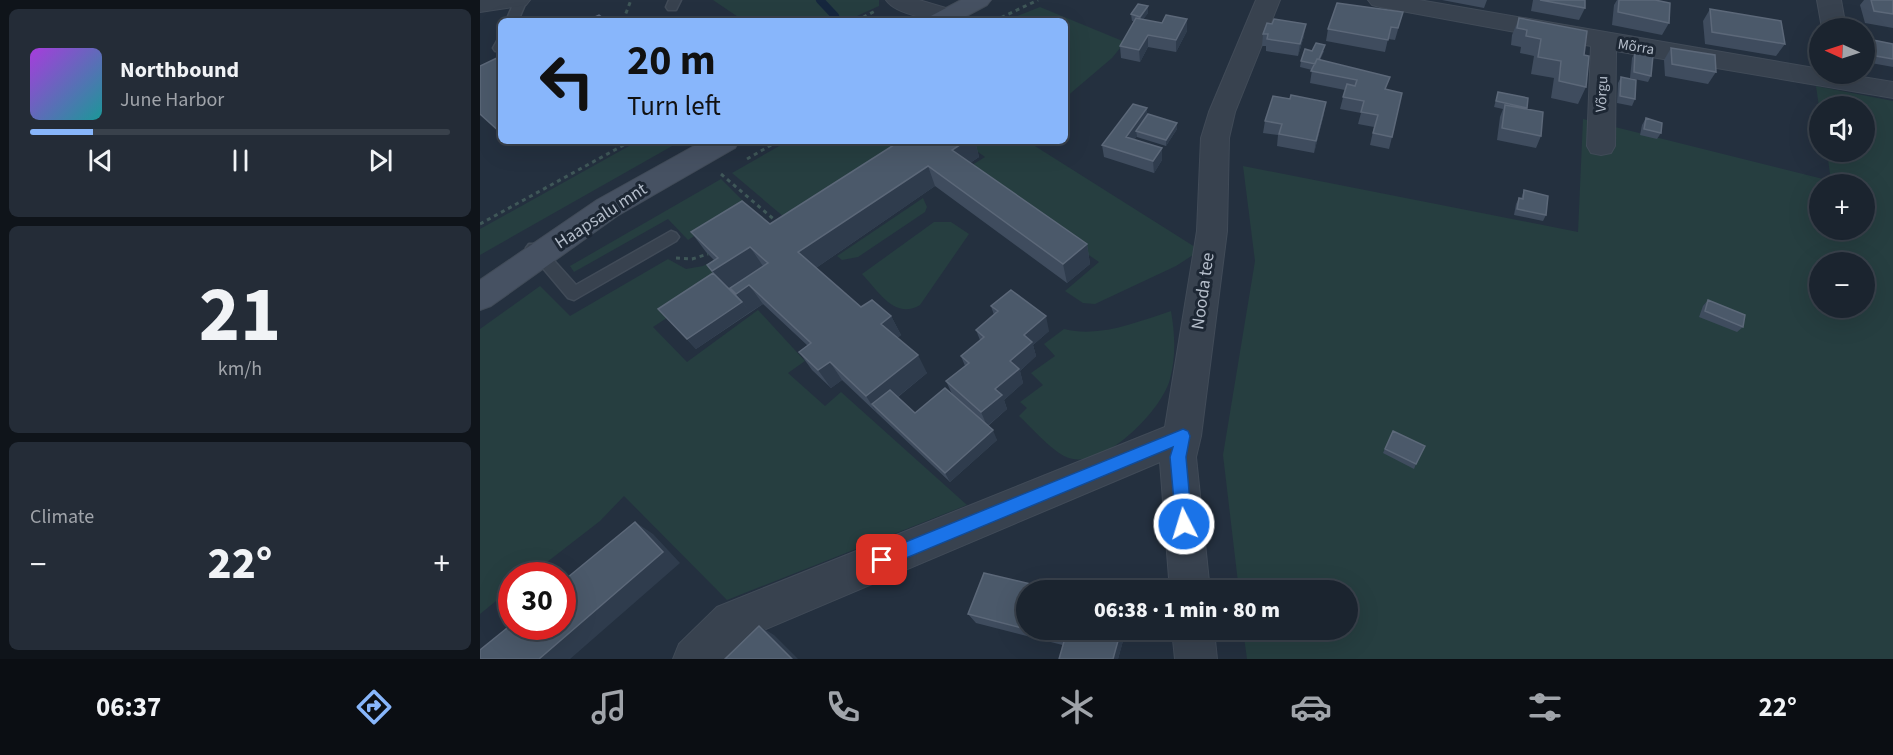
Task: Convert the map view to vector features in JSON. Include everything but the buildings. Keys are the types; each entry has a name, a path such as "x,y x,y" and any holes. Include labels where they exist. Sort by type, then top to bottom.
{"main road":[{"path":"945,18 979,0"},
{"name":"Haapsalu mnt","path":"480,297 535,250 720,144"},
{"path":"480,269 535,250"}],"street":[{"path":"480,5 520,0"},
{"path":"893,18 897,0 941,18"},
{"name":"Nooda tee","path":"1189,580 1178,457 1183,436 1212,231 1215,138 1222,112 1268,0"},
{"name":"Mõrra","path":"1380,0 1604,41 1809,72"},
{"path":"1829,0 1832,18"},
{"name":"Võrgu","path":"1601,146 1604,41"},
{"name":"Mõrra","path":"1869,84 1893,90"},
{"path":"694,659 732,622 1183,436"},
{"path":"1194,640 1196,659"}],"lane":[{"path":"513,18 520,0"},
{"path":"535,250 574,294 670,237"}],"path":[{"path":"623,18 631,0"},
{"path":"1000,18 1038,0"},
{"path":"480,224 626,144"},
{"path":"721,174 784,229"}],"green space":[{"path":"713,0 879,0 879,6 853,18 740,18"},
{"path":"1040,7 1067,18 1012,18"},
{"path":"1068,19 1125,42 1112,58 1068,95"},
{"path":"1816,86 1867,96 1817,96"},
{"path":"1875,97 1893,101 1893,659 1247,659 1244,640 1358,640 1358,580 1238,580 1223,455 1255,261 1243,166 1578,232 1583,119 1809,176 1809,240 1875,240 1875,174 1830,174 1828,162 1875,162"},
{"path":"633,144 676,144 480,255 480,229"},
{"path":"783,144 903,144 797,228 732,173"},
{"path":"967,144 1032,144 1195,247 1193,255 1176,266 1095,304 1083,303 1065,291 1099,262 964,170 985,157"},
{"path":"721,179 746,204 688,240 668,219 574,272 570,266"},
{"path":"923,198 927,207 925,212 858,257 842,260 837,256"},
{"path":"934,222 951,222 969,234 920,305 911,309 895,307 881,296 862,274"},
{"path":"668,259 686,269 711,262 728,278 653,327 687,362 758,310 805,361 788,373 825,406 841,392 967,505 727,600 624,496 600,521 547,562 498,562 498,599 480,614 480,329 540,286 570,316"},
{"path":"1171,311 1174,354 1170,379 1155,407 1127,437 1094,456 1078,459 1058,452 1019,416 1027,408 1020,402 1043,385 1031,373 1055,356 1044,344 1064,329 1091,332 1118,328"}],"waterway":[{"path":"820,0 835,16"}],"route":[{"path":"882,560 1183,436 1178,457 1184,524"}]}
